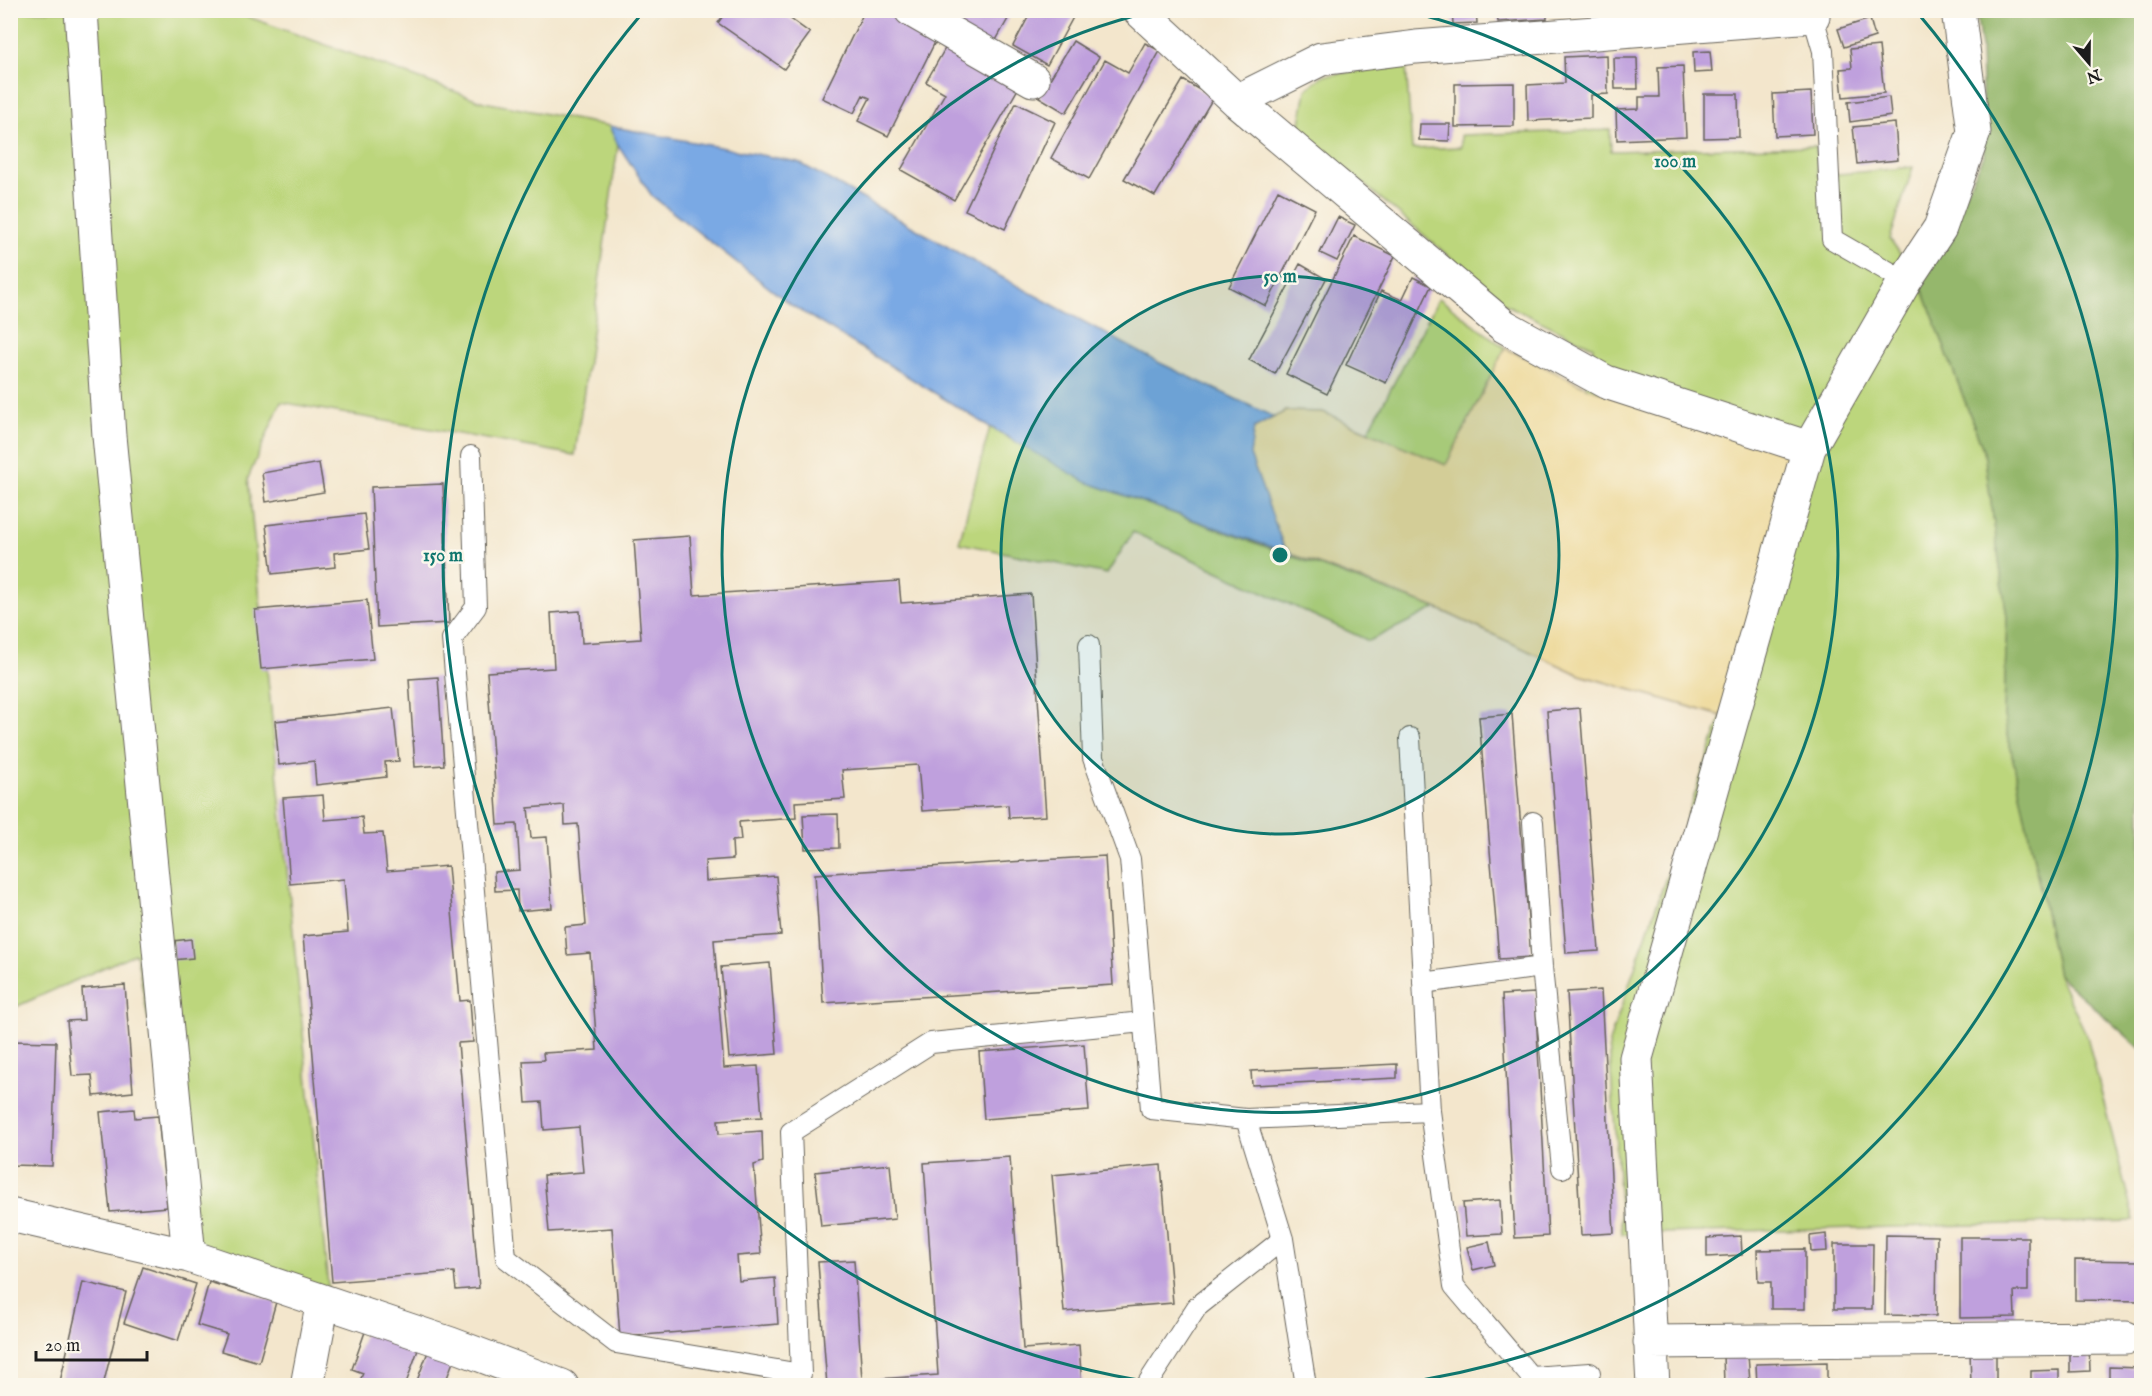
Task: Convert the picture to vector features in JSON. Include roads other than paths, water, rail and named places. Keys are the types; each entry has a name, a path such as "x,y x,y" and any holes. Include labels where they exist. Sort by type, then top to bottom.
{"street":[{"path":"81,10 109,436 189,1256"},
{"path":"911,10 1032,80"},
{"path":"1139,10 1237,101 1504,326 1606,382 1809,448"},
{"path":"1653,1386 1636,1058 1809,448 1905,281 1940,228 1974,132 1958,10"},
{"path":"1237,101 1321,59 1587,22 1812,13"},
{"path":"10,1215 189,1256 451,1344 562,1386"},
{"path":"307,1386 323,1301"},
{"path":"1650,1342 2126,1338"}],"lane":[{"path":"1812,13 1823,51 1832,239 1905,281"},
{"path":"471,456 476,607 452,639 506,1258 616,1343 801,1374 792,1132 930,1043 1143,1022"},
{"path":"1089,645 1093,758 1130,860 1150,1108 1246,1119 1430,1111"},
{"path":"1410,738 1430,1111 1454,1286 1531,1377 1590,1373"},
{"path":"1533,822 1542,967 1563,1168"},
{"path":"1423,983 1542,967"},
{"path":"1246,1119 1283,1239 1306,1386"},
{"path":"1146,1386 1197,1306 1283,1239"}],"water":[{"path":"609,126 798,162 994,273 1158,362 1274,417 1254,428 1250,455 1283,545 1294,555 1086,482 990,427 791,305 652,196 618,145"}]}
